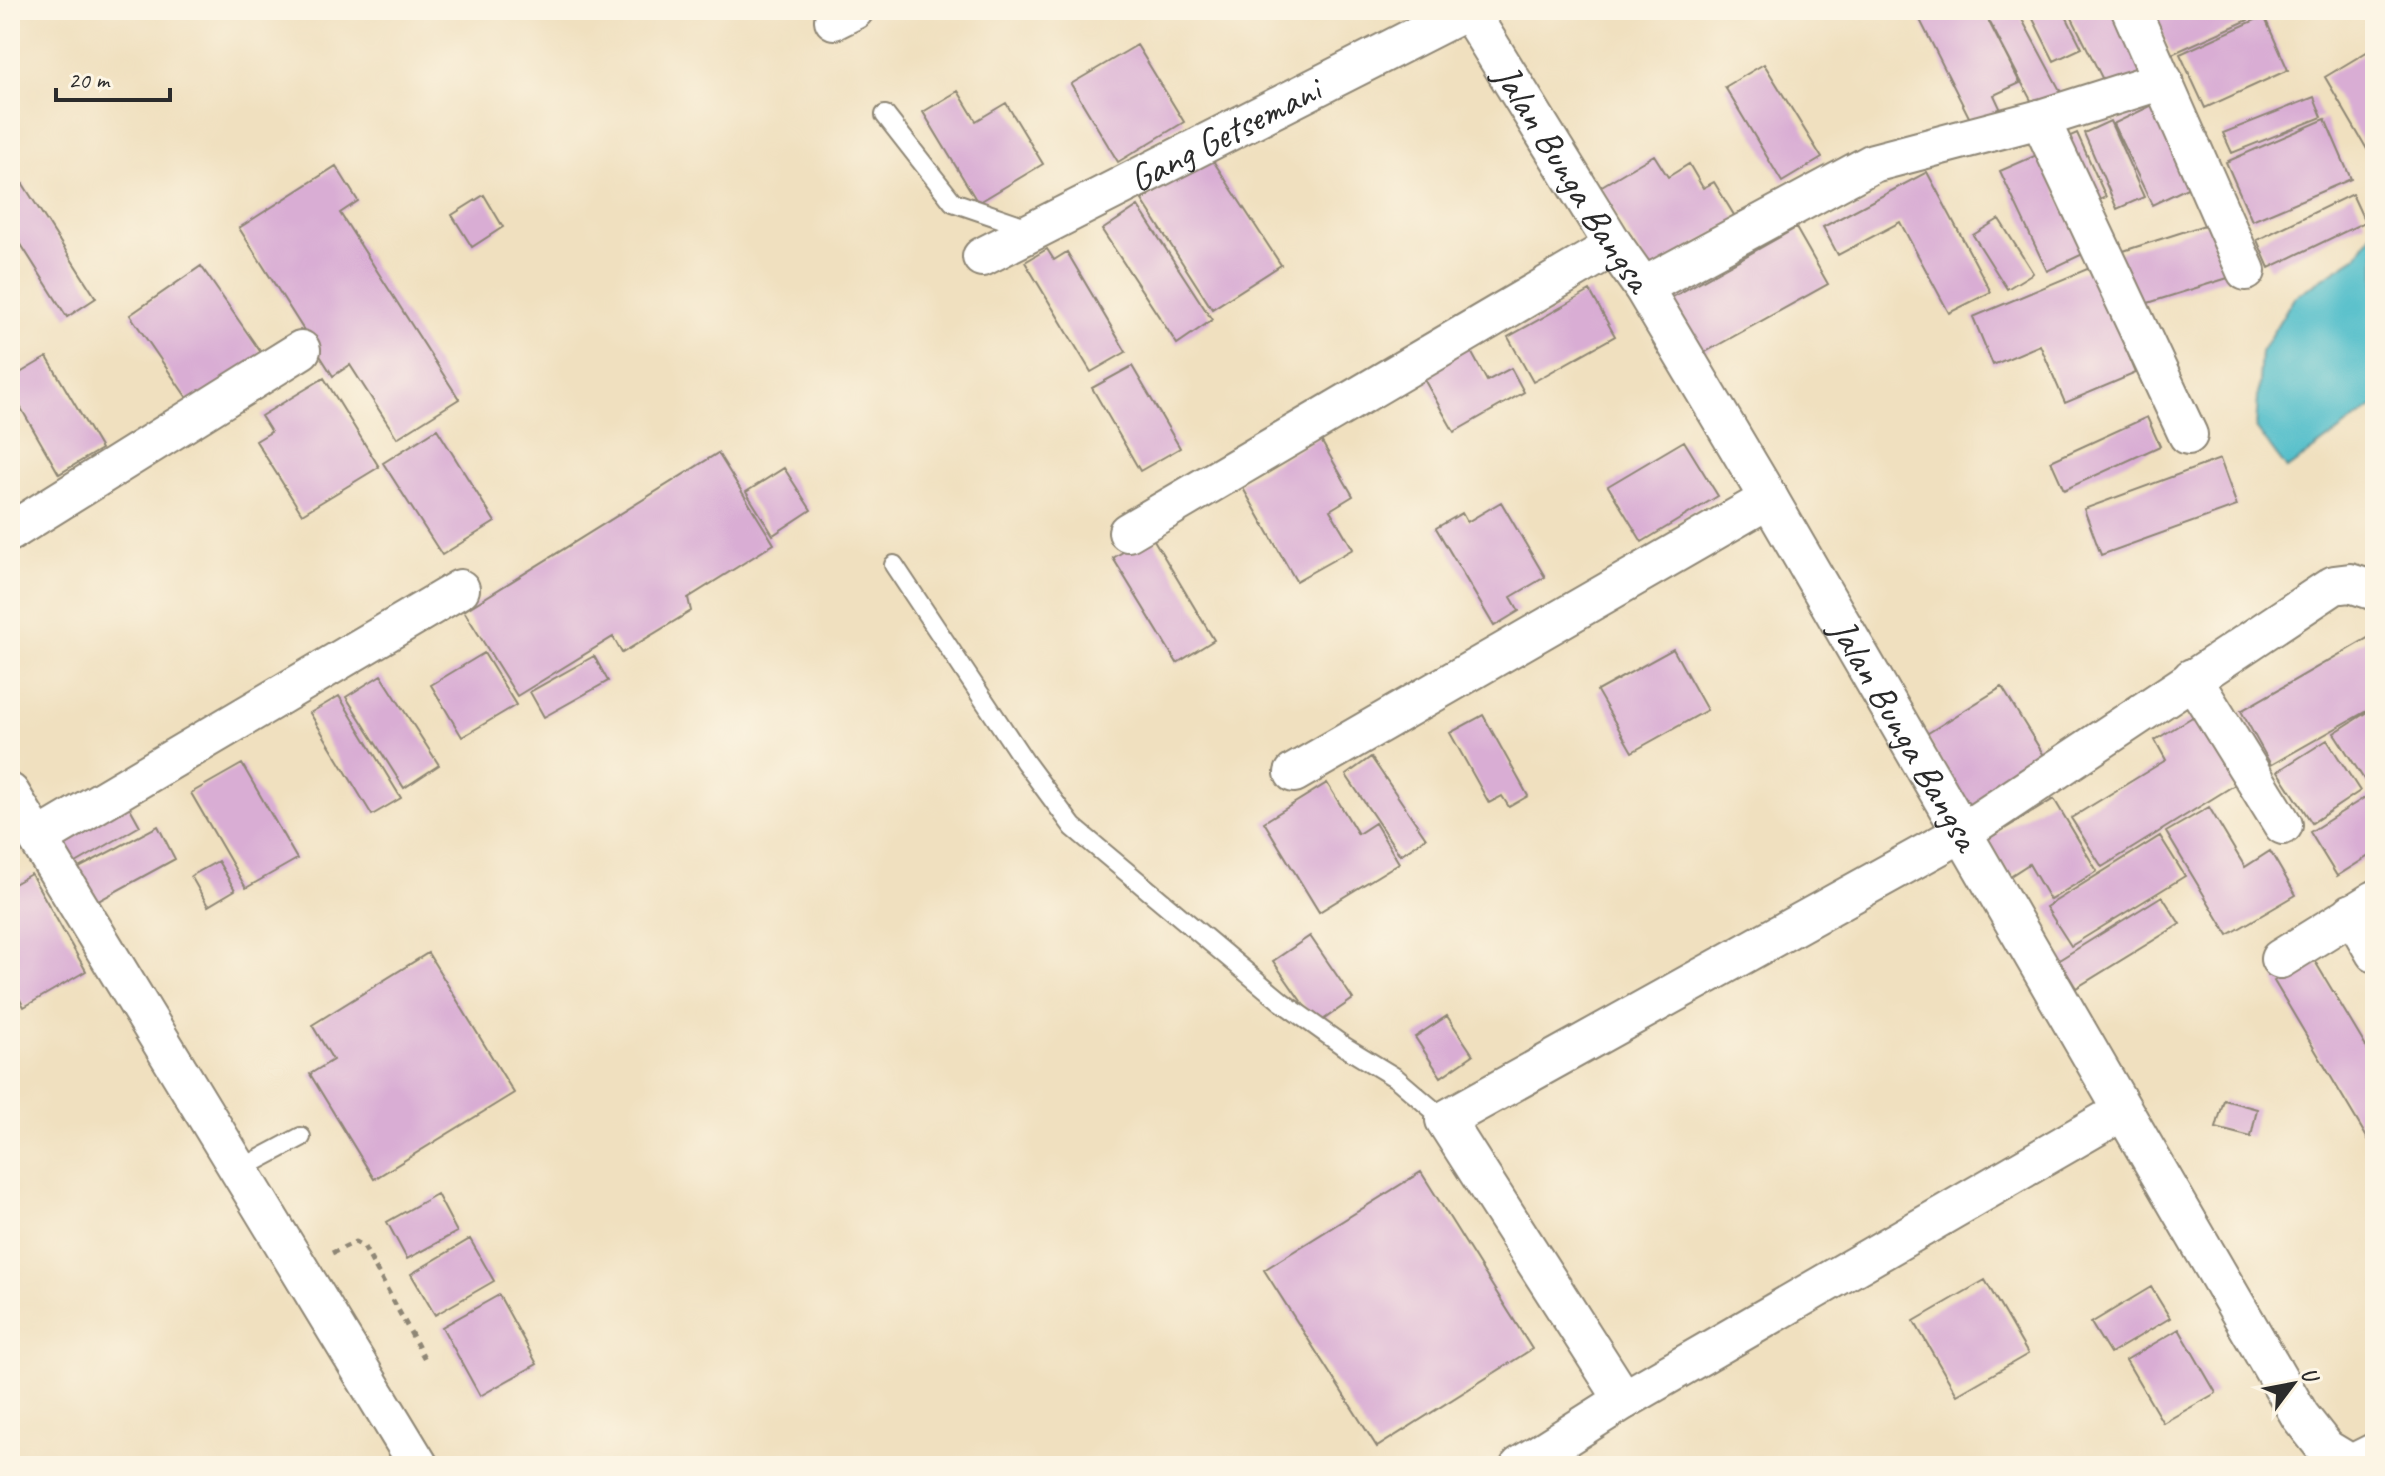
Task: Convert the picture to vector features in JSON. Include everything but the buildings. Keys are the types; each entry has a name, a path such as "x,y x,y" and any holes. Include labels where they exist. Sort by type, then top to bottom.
{"street":[{"name":"Gang Getsemani","path":"982,257 1468,10"},
{"name":"Jalan Bunga Bangsa","path":"1468,10 1614,246 1643,287 1769,499 1960,834 2300,1416 2326,1449 2348,1461"},
{"path":"2131,10 2246,271"},
{"path":"1643,287 1873,163 2040,119 2163,80"},
{"path":"2040,119 2188,435"},
{"path":"1128,532 1614,246"},
{"path":"10,532 301,350"},
{"path":"1294,773 1769,499"},
{"path":"1624,1400 1445,1120 1960,834 2334,585 2350,583 2375,591"},
{"path":"39,838 460,589"},
{"path":"2192,678 2283,825"},
{"path":"10,793 419,1466"},
{"path":"2280,959 2363,906 2375,953"},
{"path":"1520,1466 1624,1400 2121,1112"}],"lane":[{"path":"885,115 953,202 1032,229"},
{"path":"894,565 1025,762 1073,827 1282,1002 1345,1047 1396,1078 1445,1120"},
{"path":"239,1170 301,1137"},
{"path":"2348,1461 2375,1441"}],"path":[{"path":"299,1270 342,1247 360,1243 426,1361"}],"water":[{"path":"2375,228 2375,405 2287,469 2256,428 2261,352 2294,297 2357,256"}]}
